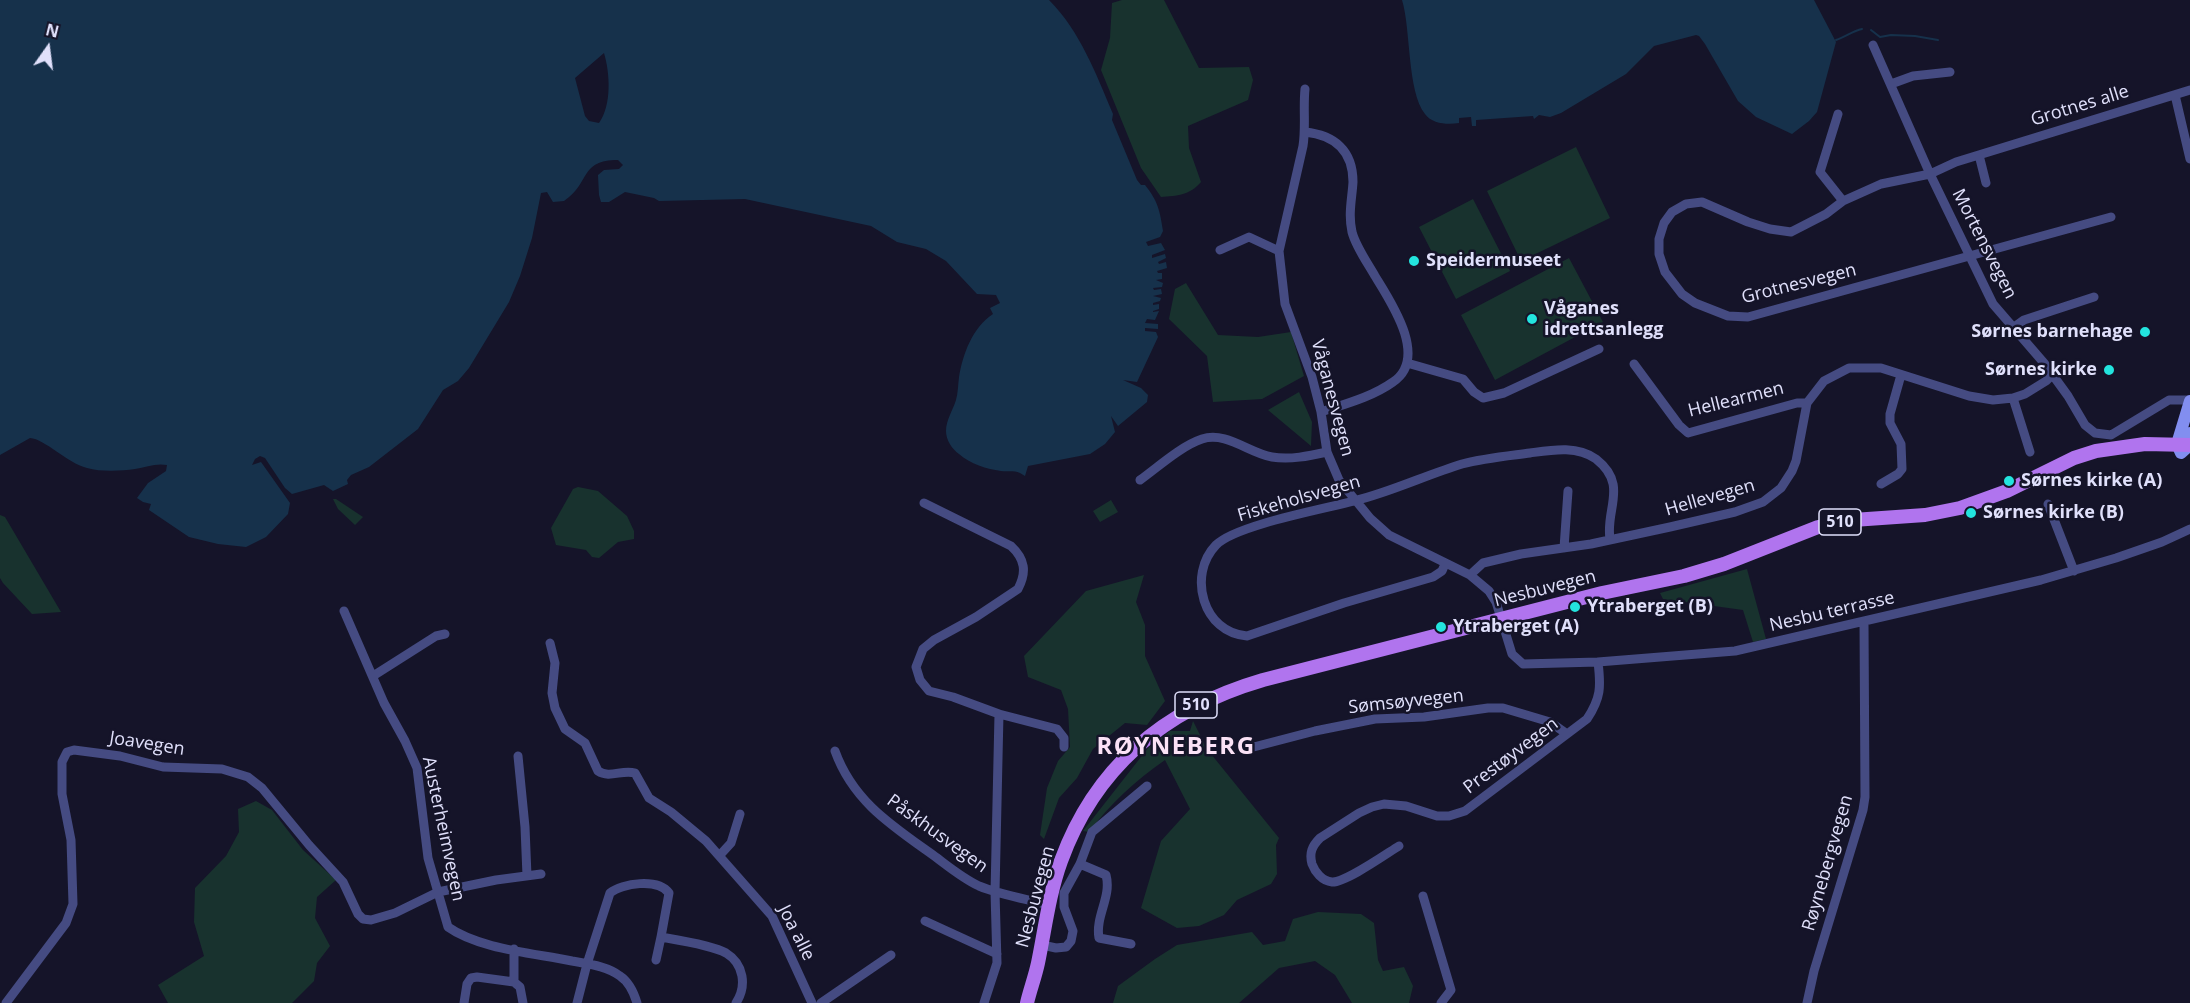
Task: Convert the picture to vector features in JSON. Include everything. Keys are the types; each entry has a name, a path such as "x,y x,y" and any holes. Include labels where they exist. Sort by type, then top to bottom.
{"main road":[{"path":"2186,448 2190,406"},
{"path":"2186,448 2190,433"},
{"name":"Nesbuvegen","path":"1031,986 1046,905 1080,818 1108,776 1130,753 1171,720 1201,703 1263,680 1501,618 1709,569 1802,532 1834,523 1925,515 1960,508 1989,499 2025,482 2068,467 2101,459 2186,448"},
{"name":"Nesbuvegen","path":"1027,1003 1042,945 1046,905"}],"street":[{"name":"Mortensvegen","path":"1873,45 1930,174 1993,304 2068,396 2085,425 2102,435 2116,434 2169,400 2190,406"},
{"path":"1891,84 1913,76 1950,72"},
{"name":"Våganesvegen","path":"1305,88 1303,118 1305,132 1279,251 1285,304 1312,377 1321,412 1327,452 1339,480 1370,518 1389,535 1470,575 1489,591 1496,602 1501,618"},
{"name":"Grotnes alle","path":"1930,174 1956,162 2190,90"},
{"path":"2175,95 2190,159"},
{"path":"1838,114 1820,171 1843,201"},
{"path":"1305,132 1321,134 1336,141 1345,152 1353,180 1350,219 1353,235 1396,312 1407,341 1407,363 1402,374 1394,382 1368,396 1321,412"},
{"path":"1979,155 1986,183"},
{"name":"Grotnesvegen","path":"1930,174 1881,184 1843,201 1826,214 1791,232 1770,229 1748,222 1702,202 1686,204 1672,212 1664,223 1659,239 1659,254 1665,272 1682,294 1695,303 1728,316 1748,317 2111,217"},
{"path":"1220,250 1249,237 1279,251"},
{"path":"2013,328 2024,320 2094,297"},
{"path":"1407,363 1463,379 1474,392 1483,398 1504,393 1599,349"},
{"name":"Hellearmen","path":"1634,364 1679,425 1688,433 1797,403 1806,403"},
{"path":"1806,403 1824,381 1849,368 1881,368 1981,399 2013,398 2034,389 2052,375"},
{"path":"1881,484 1902,469 1901,444 1890,423 1890,414 1901,375"},
{"path":"2013,398 2030,452"},
{"name":"Hellevegen","path":"1470,575 1483,562 1610,539 1735,512 1763,502 1786,481 1796,461 1806,403"},
{"path":"1140,480 1177,453 1202,439 1218,438 1271,457 1307,457 1327,452"},
{"name":"Fiskeholsvegen","path":"1445,564 1442,571 1433,577 1344,603 1247,636 1237,635 1215,621 1206,607 1201,585 1204,566 1217,544 1253,527 1354,501 1464,464 1505,456 1568,450 1582,452 1594,458 1608,473 1613,485 1610,539"},
{"path":"1564,548 1568,491"},
{"path":"924,503 1011,546 1023,560 1024,575 1018,589 1001,602 922,649 916,667 920,680 929,691 999,714 1057,729 1064,738 1064,747"},
{"path":"2048,504 2074,571"},
{"name":"Nesbu terrasse","path":"1501,618 1512,654 1523,664 1598,662 1735,651 2074,571 2162,542 2190,529"},
{"name":"Austerheimvegen","path":"344,611 417,768 428,858 448,927 473,941 611,971 622,977 630,987 637,1003"},
{"name":"Røynebergvegen","path":"1807,1003 1814,971 1865,797 1864,622"},
{"path":"373,676 436,636 445,634"},
{"name":"Joa alle","path":"550,644 555,663 552,693 555,708 565,729 585,743 598,771 610,775 630,771 635,773 650,798 671,812 720,855 772,916 782,933 812,1003"},
{"name":"Prestøyvegen","path":"1399,846 1345,878 1334,882 1325,880 1316,873 1312,864 1313,845 1320,838 1372,807 1384,804 1406,806 1437,816 1449,816 1465,811 1587,719 1597,704 1601,686 1598,662"},
{"name":"Sømsøyvegen","path":"1246,749 1315,731 1375,719 1436,716 1488,708 1503,708 1550,722 1567,734"},
{"path":"984,1003 997,963 995,892 999,714"},
{"name":"Joavegen","path":"6,1003 66,923 73,904 71,840 62,794 62,762 67,752 74,750 120,756 163,767 222,769 248,777 262,788 343,882 358,914 363,919 371,920 395,913 438,892 541,874"},
{"name":"Påskhusvegen","path":"834,751 852,787 875,812 964,877 995,892 1046,905"},
{"path":"518,756 527,876"},
{"path":"1042,945 1056,948 1066,947 1071,941 1073,931 1064,908 1064,893 1080,864 1092,832 1147,786"},
{"path":"720,855 731,843 740,814"},
{"path":"1080,864 1106,875 1108,885 1097,927 1100,938 1131,944"},
{"path":"577,1003 606,902 610,893 617,889 654,885 666,889 669,897 656,960"},
{"path":"1423,896 1451,990 1441,1003"},
{"path":"925,921 997,954"},
{"path":"661,937 726,953 736,962 743,980 742,992 736,1003"},
{"path":"514,949 514,982"},
{"path":"821,1003 891,955"},
{"path":"464,1003 467,984 471,978 477,977 514,982 520,987 523,1003"}],"green space":[{"path":"1122,0 1164,0 1199,68 1249,67 1253,80 1248,100 1188,126 1189,148 1201,182 1183,194 1161,197 1141,168 1101,70 1110,38 1112,3"},
{"path":"1576,147 1610,218 1521,261 1487,191"},
{"path":"1473,199 1510,271 1456,299 1419,227"},
{"name":"Våganes idrettsanlegg","path":"1569,258 1603,322 1495,380 1461,315"},
{"path":"1186,283 1218,335 1258,337 1291,332 1304,376 1262,399 1213,402 1207,356 1169,319 1175,289"},
{"path":"1299,392 1312,422 1311,446 1268,410"},
{"path":"578,487 598,491 627,516 634,531 634,539 618,542 599,558 592,557 586,550 556,545 551,528 573,489"},
{"path":"333,499 363,517 355,525 338,509"},
{"path":"1111,500 1118,512 1100,522 1093,511"},
{"path":"0,515 5,517 61,612 32,614 3,583 0,578"},
{"path":"1747,569 1766,639 1753,642 1743,610 1663,599 1660,593"},
{"path":"1144,575 1136,602 1145,625 1145,656 1165,701 1147,725 1125,723 1093,749 1077,778 1059,798 1044,839 1040,835 1047,788 1058,761 1070,747 1068,709 1061,690 1028,677 1024,656 1086,591"},
{"path":"1193,721 1207,749 1279,838 1276,845 1277,874 1271,884 1237,900 1224,915 1199,926 1177,928 1141,908 1161,841 1190,809 1165,760 1124,793 1089,832 1083,831 1148,748 1170,731 1190,731"},
{"path":"256,801 272,810 303,850 336,880 317,897 315,918 330,946 317,963 314,981 292,1003 168,1003 158,985 204,956 194,922 195,888 226,856 239,832 238,809"},
{"path":"1318,912 1361,914 1374,923 1378,960 1383,971 1404,967 1413,986 1409,1003 1352,1003 1335,975 1315,961 1279,968 1239,1003 1113,1003 1118,986 1177,945 1252,932 1263,945 1285,941 1293,919"}],"water":[{"path":"0,0 1049,0 1070,25 1086,54 1113,114 1112,120 1137,180 1141,185 1145,185 1153,196 1161,218 1163,231 1160,237 1146,242 1148,246 1161,243 1165,250 1152,255 1152,258 1165,254 1166,258 1158,262 1159,264 1166,262 1167,268 1157,271 1162,273 1162,279 1156,280 1163,283 1162,287 1153,288 1154,290 1161,289 1162,294 1153,296 1161,298 1160,301 1153,303 1153,305 1159,304 1159,309 1153,312 1159,311 1155,320 1147,319 1145,323 1158,324 1158,329 1145,328 1145,331 1156,332 1158,337 1137,382 1123,380 1141,388 1148,395 1147,402 1118,426 1111,416 1115,432 1105,444 1090,454 1028,466 1025,476 1015,472 990,469 968,461 954,450 946,434 966,351 979,327 993,314 990,308 1000,303 996,295 977,294 946,261 926,249 897,242 871,226 745,199 659,201 625,192 609,202 601,202 598,175 604,170 619,169 623,165 618,160 606,161 591,168 578,187 564,201 553,202 547,192 541,193 532,238 509,302 469,368 458,381 443,390 418,429 369,467 351,475 347,480 348,484 333,491 324,485 292,494 285,488 265,458 260,456 255,459 252,465 261,462 290,503 288,514 266,537 246,547 218,544 189,537 149,510 151,504 137,498 148,483 166,471 167,465 117,471 93,469 79,465 42,442 30,438 0,455","holes":["604,53 608,98 599,123 589,121 585,116 575,78"]},
{"path":"1402,0 1814,0 1836,42 1817,112 1792,134 1756,117 1738,101 1705,44 1696,35 1654,46 1626,74 1561,113 1550,117 1539,115 1534,119 1533,116 1476,120 1476,126 1472,126 1471,117 1459,118 1459,123 1445,124 1428,117 1419,104 1412,75"}],"waterway":[{"path":"1836,40 1862,29"},
{"path":"1871,30 1880,37 1915,36 1938,40"}],"place":[{"name":"Speidermuseet","path":"1414,261"},
{"name":"Våganes idrettsanlegg","path":"1532,319"},
{"name":"Sørnes barnehage","path":"2145,332"},
{"name":"Sørnes kirke","path":"2109,370"},
{"name":"Sørnes kirke (A)","path":"2009,481"},
{"name":"Sørnes kirke (B)","path":"1971,513"},
{"name":"Ytraberget (B)","path":"1575,607"},
{"name":"Ytraberget (A)","path":"1441,627"}],"district":[{"name":"RØYNEBERG","path":"1176,747"}]}
